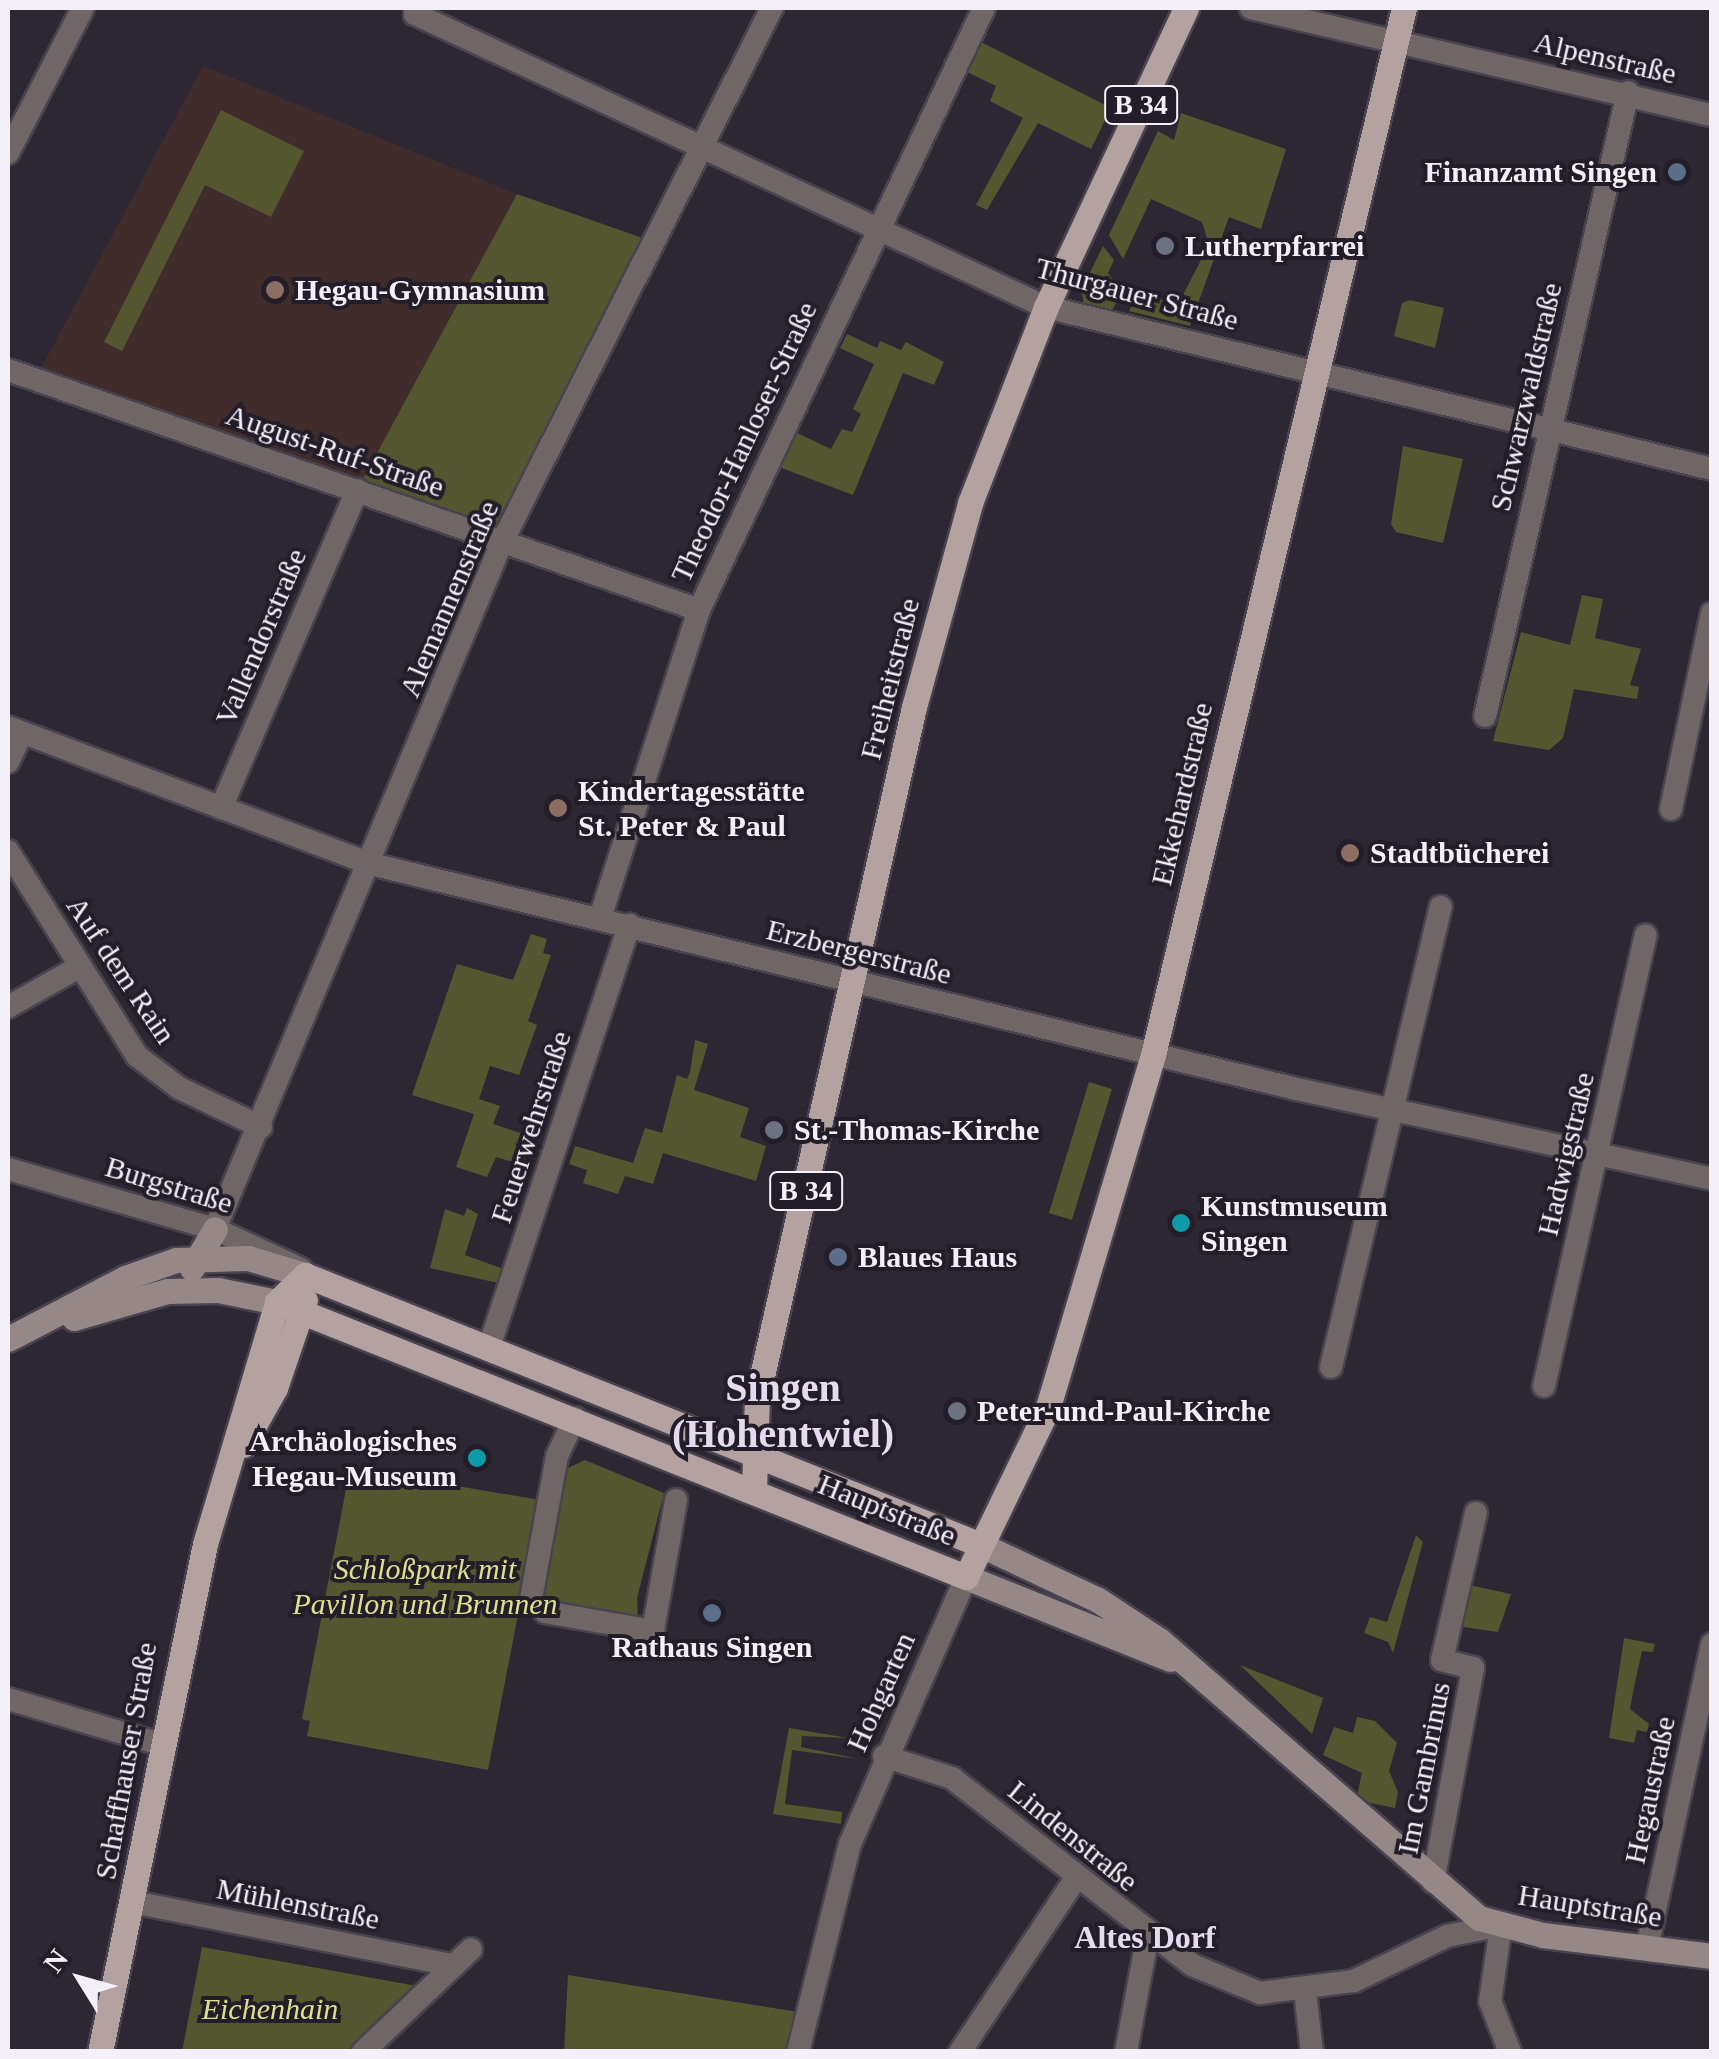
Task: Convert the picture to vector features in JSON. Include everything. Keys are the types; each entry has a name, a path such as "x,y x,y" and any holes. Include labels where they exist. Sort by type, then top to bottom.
{"main road":[{"name":"Freiheitstraße","path":"754,1490 757,1398 942,601 970,503 1046,307 1186,8"},
{"name":"Ekkehardstraße","path":"966,1576 1048,1407 1153,1055 1404,8"},
{"path":"167,1291 201,1256 215,1229"},
{"path":"8,1339 152,1266 201,1256 248,1258 306,1274"},
{"name":"Hauptstraße","path":"306,1274 702,1429 981,1544 1098,1600 1194,1668 1306,1762 1432,1882 1479,1918 1502,1925 1712,1956"},
{"name":"Schaffhauser Straße","path":"100,2052 133,1902 160,1744 223,1484 277,1302 306,1274"},
{"name":"Schaffhauser Straße","path":"223,1484 275,1388 305,1313 306,1274"},
{"path":"8,1339 167,1291 218,1290 277,1302"},
{"name":"Hauptstraße","path":"277,1302 1194,1668"},
{"path":"702,1429 732,1419 757,1398"}],"street":[{"path":"8,153 83,8"},
{"name":"Alemannenstraße","path":"215,1229 371,864 502,542 772,8"},
{"name":"Theodor-Hanloser-Straße","path":"600,918 699,610 984,8"},
{"name":"Alpenstraße","path":"1251,8 1394,43 1628,92 1712,115"},
{"name":"Thurgauer Straße","path":"417,11 1046,307 1712,469"},
{"name":"Schwarzwaldstraße","path":"1485,716 1628,92"},
{"name":"August-Ruf-Straße","path":"8,370 699,610"},
{"name":"Vallendorstraße","path":"221,808 357,490"},
{"path":"1672,809 1712,613"},
{"path":"8,762 15,730"},
{"name":"Erzbergerstraße","path":"15,730 371,864 1153,1055 1712,1178"},
{"name":"Auf dem Rain","path":"8,850 79,967 152,1070 261,1126"},
{"path":"1331,1366 1441,907"},
{"name":"Feuerwehrstraße","path":"489,1346 629,925"},
{"name":"Hadwigstraße","path":"1544,1386 1646,935"},
{"path":"8,1007 79,967"},
{"name":"Burgstraße","path":"8,1169 215,1229 279,1254 306,1274"},
{"path":"575,1418 556,1456 538,1605 654,1631 676,1500"},
{"name":"Im Gambrinus","path":"1432,1882 1474,1668 1442,1660 1476,1513"},
{"name":"Hohgarten","path":"798,2052 832,1896 854,1833 884,1756 966,1576"},
{"name":"Hegaustraße","path":"1646,1948 1712,1644"},
{"path":"8,1699 160,1744"},
{"name":"Lindenstraße","path":"884,1756 952,1778 1148,1934 1220,1980 1260,1993 1305,1991 1354,1982 1448,1936 1502,1925"},
{"path":"960,2052 1076,1878"},
{"name":"Mühlenstraße","path":"133,1902 450,1965"},
{"path":"1502,1925 1490,2001 1510,2052"},
{"path":"1126,2052 1148,1934"},
{"path":"362,2052 471,1948"},
{"path":"1305,1991 1312,2052"}],"shaded area":[{"name":"Hegau-Gymnasium","path":"203,66 517,194 357,490 35,380"}],"green space":[{"path":"979,41 1111,108 1091,149 1038,123 987,210 976,205 1023,118 990,101 996,86 967,72"},
{"path":"221,110 304,151 271,217 205,185 122,351 104,342"},
{"path":"1181,113 1286,149 1261,229 1229,217 1190,326 1129,311 1135,298 1147,295 1178,305 1209,244 1202,222 1151,199 1123,259 1109,235 1158,131 1174,140"},
{"path":"517,194 654,242 502,542 357,490"},
{"path":"1103,246 1114,260 1108,273 1122,292 1113,309 1098,310 1084,303 1081,291"},
{"path":"1410,300 1444,308 1435,348 1394,336 1402,303"},
{"path":"847,334 877,348 880,341 901,350 906,342 944,362 934,385 903,373 853,495 779,467 795,432 831,449 842,429 852,432 861,414 853,409 874,364 840,348"},
{"path":"1403,446 1463,459 1443,543 1396,532 1391,524"},
{"path":"1582,595 1603,599 1595,638 1641,649 1630,685 1639,687 1637,699 1574,689 1563,738 1549,750 1493,741 1521,632 1570,645"},
{"path":"531,934 547,939 543,953 551,955 528,1021 537,1025 519,1075 490,1066 479,1099 500,1106 493,1124 533,1137 523,1165 496,1157 487,1177 456,1167 474,1114 412,1095 457,964 513,980"},
{"path":"695,1040 708,1044 694,1090 749,1108 740,1137 766,1146 756,1181 663,1153 653,1184 625,1176 618,1194 583,1183 587,1170 569,1164 575,1146 633,1163 645,1128 662,1133 677,1075 687,1079 690,1072"},
{"path":"1089,1082 1112,1089 1072,1220 1049,1213"},
{"path":"467,1208 478,1214 465,1255 509,1271 503,1284 430,1268 445,1209 464,1216"},
{"path":"585,1460 664,1493 637,1598 638,1622 552,1607 544,1593 568,1468"},
{"name":"Schloßpark mit Pavillon und Brunnen","path":"350,1468 540,1500 488,1770 307,1736 310,1721 302,1719"},
{"path":"1416,1535 1423,1542 1393,1653 1388,1642 1364,1633 1370,1617 1387,1622"},
{"path":"1460,1583 1511,1594 1498,1632 1450,1625"},
{"path":"1624,1638 1655,1644 1653,1652 1642,1651 1633,1692 1630,1709 1649,1724 1647,1732 1637,1730 1634,1743 1609,1738"},
{"path":"1240,1665 1323,1698 1312,1734"},
{"path":"1357,1717 1375,1721 1397,1743 1389,1771 1398,1792 1395,1808 1356,1800 1362,1773 1323,1755 1334,1727 1353,1733"},
{"path":"789,1728 848,1738 802,1736 801,1747 859,1759 792,1750 785,1804 842,1812 841,1824 773,1814"},
{"name":"Eichenhain","path":"202,1947 417,1986 355,2051 182,2052"},
{"path":"568,1975 798,2012 790,2051 564,2052"}],"place":[{"name":"Finanzamt Singen","path":"1677,172"},
{"name":"Lutherpfarrei","path":"1165,246"},
{"name":"Hegau-Gymnasium","path":"275,290"},
{"name":"Kindertagesstätte St. Peter & Paul","path":"558,808"},
{"name":"Stadtbücherei","path":"1350,853"},
{"name":"St.-Thomas-Kirche","path":"774,1130"},
{"name":"Kunstmuseum Singen","path":"1181,1223"},
{"name":"Blaues Haus","path":"838,1257"},
{"name":"Peter-und-Paul-Kirche","path":"957,1411"},
{"name":"Archäologisches Hegau-Museum","path":"477,1458"},
{"name":"Rathaus Singen","path":"712,1613"}],"district":[{"name":"Singen (Hohentwiel)","path":"783,1411"},
{"name":"Altes Dorf","path":"1145,1937"}]}
